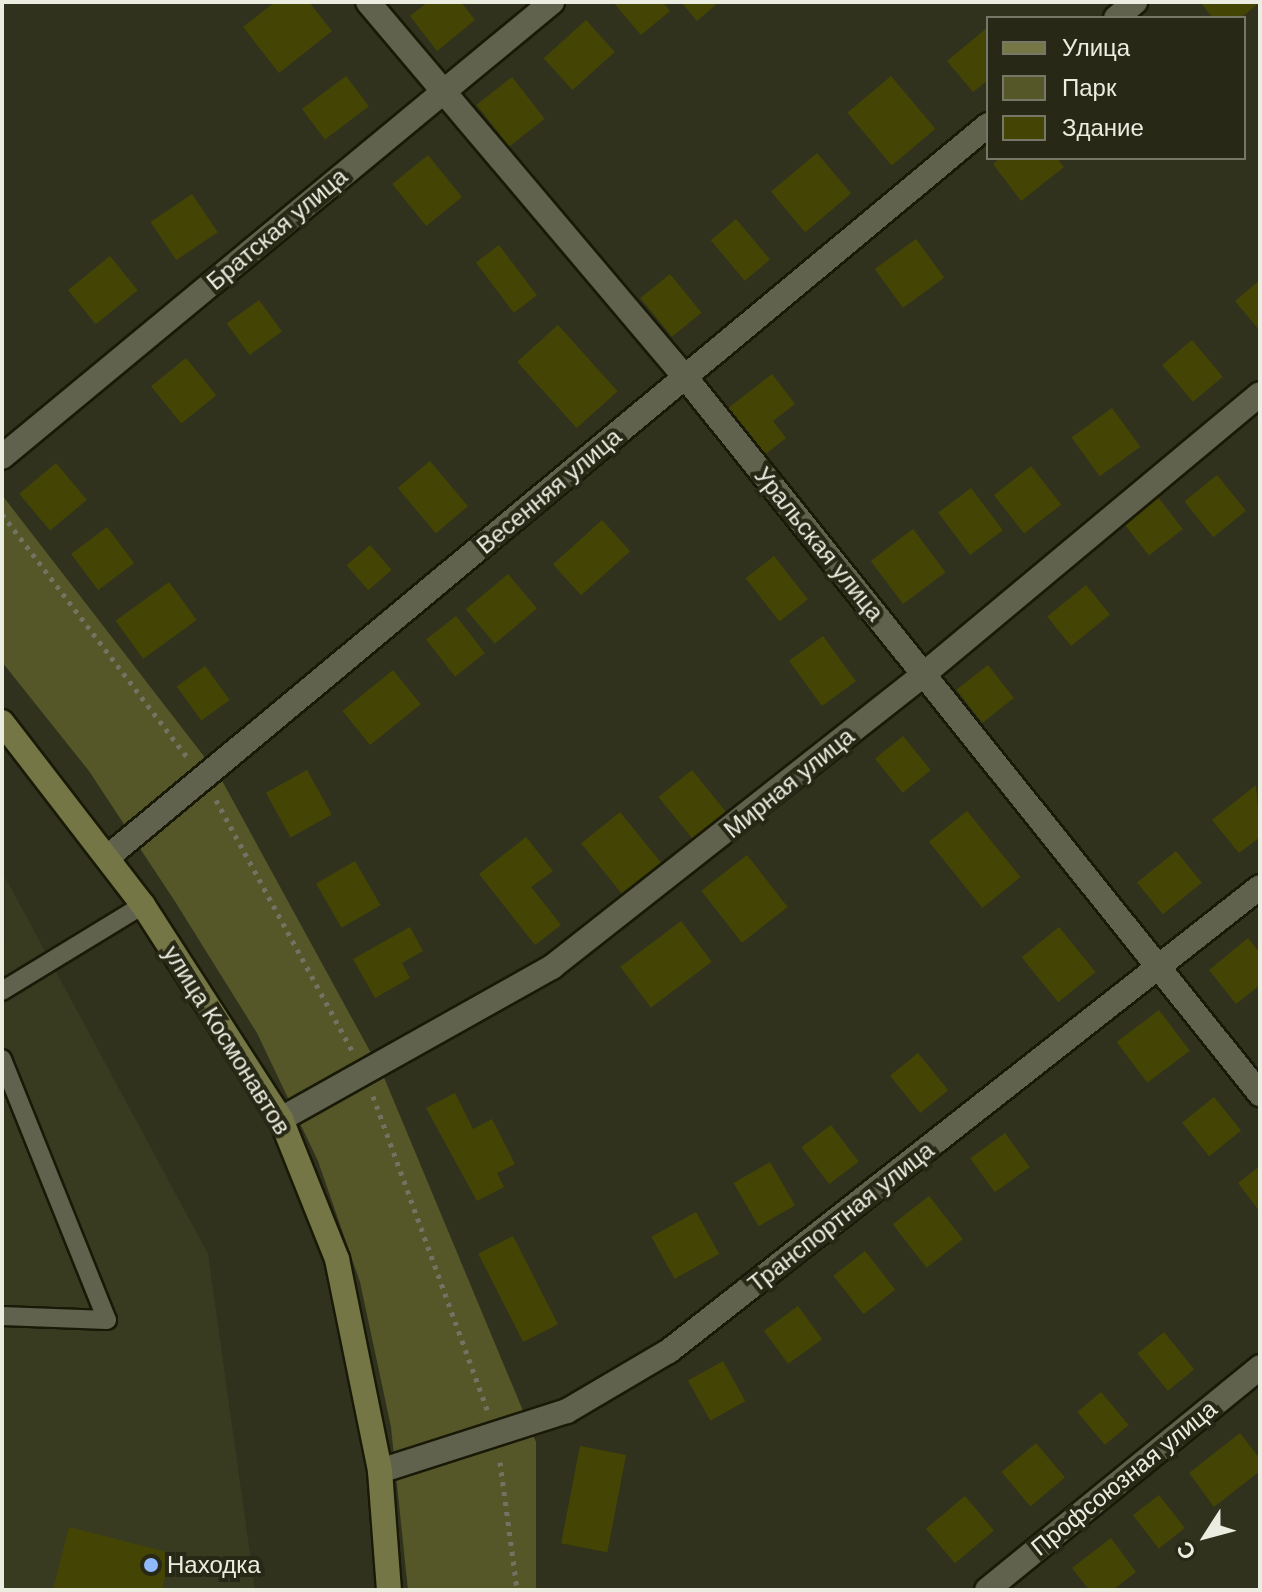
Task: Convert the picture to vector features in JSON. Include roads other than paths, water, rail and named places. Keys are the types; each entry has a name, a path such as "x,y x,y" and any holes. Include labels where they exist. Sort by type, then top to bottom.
{"main road":[{"name":"улица Космонавтов","path":"2,722 109,856 281,1119 337,1259 380,1471 389,1590"}],"street":[{"name":"Уральская улица","path":"368,2 686,378 1260,1094"},
{"name":"Братская улица","path":"2,457 552,2"},
{"path":"1118,16 1135,2"},
{"name":"Весенняя улица","path":"109,856 986,127"},
{"name":"Мирная улица","path":"281,1119 552,967 924,674 1260,394"},
{"name":"Транспортная улица","path":"380,1471 497,1437 567,1411 669,1351 1260,887"},
{"name":"Профсоюзная улица","path":"987,1590 1260,1367"}],"lane":[{"path":"2,991 143,905"},
{"path":"2,1059 107,1320 2,1316"}],"place":[{"name":"Находка","path":"151,1565"}]}
